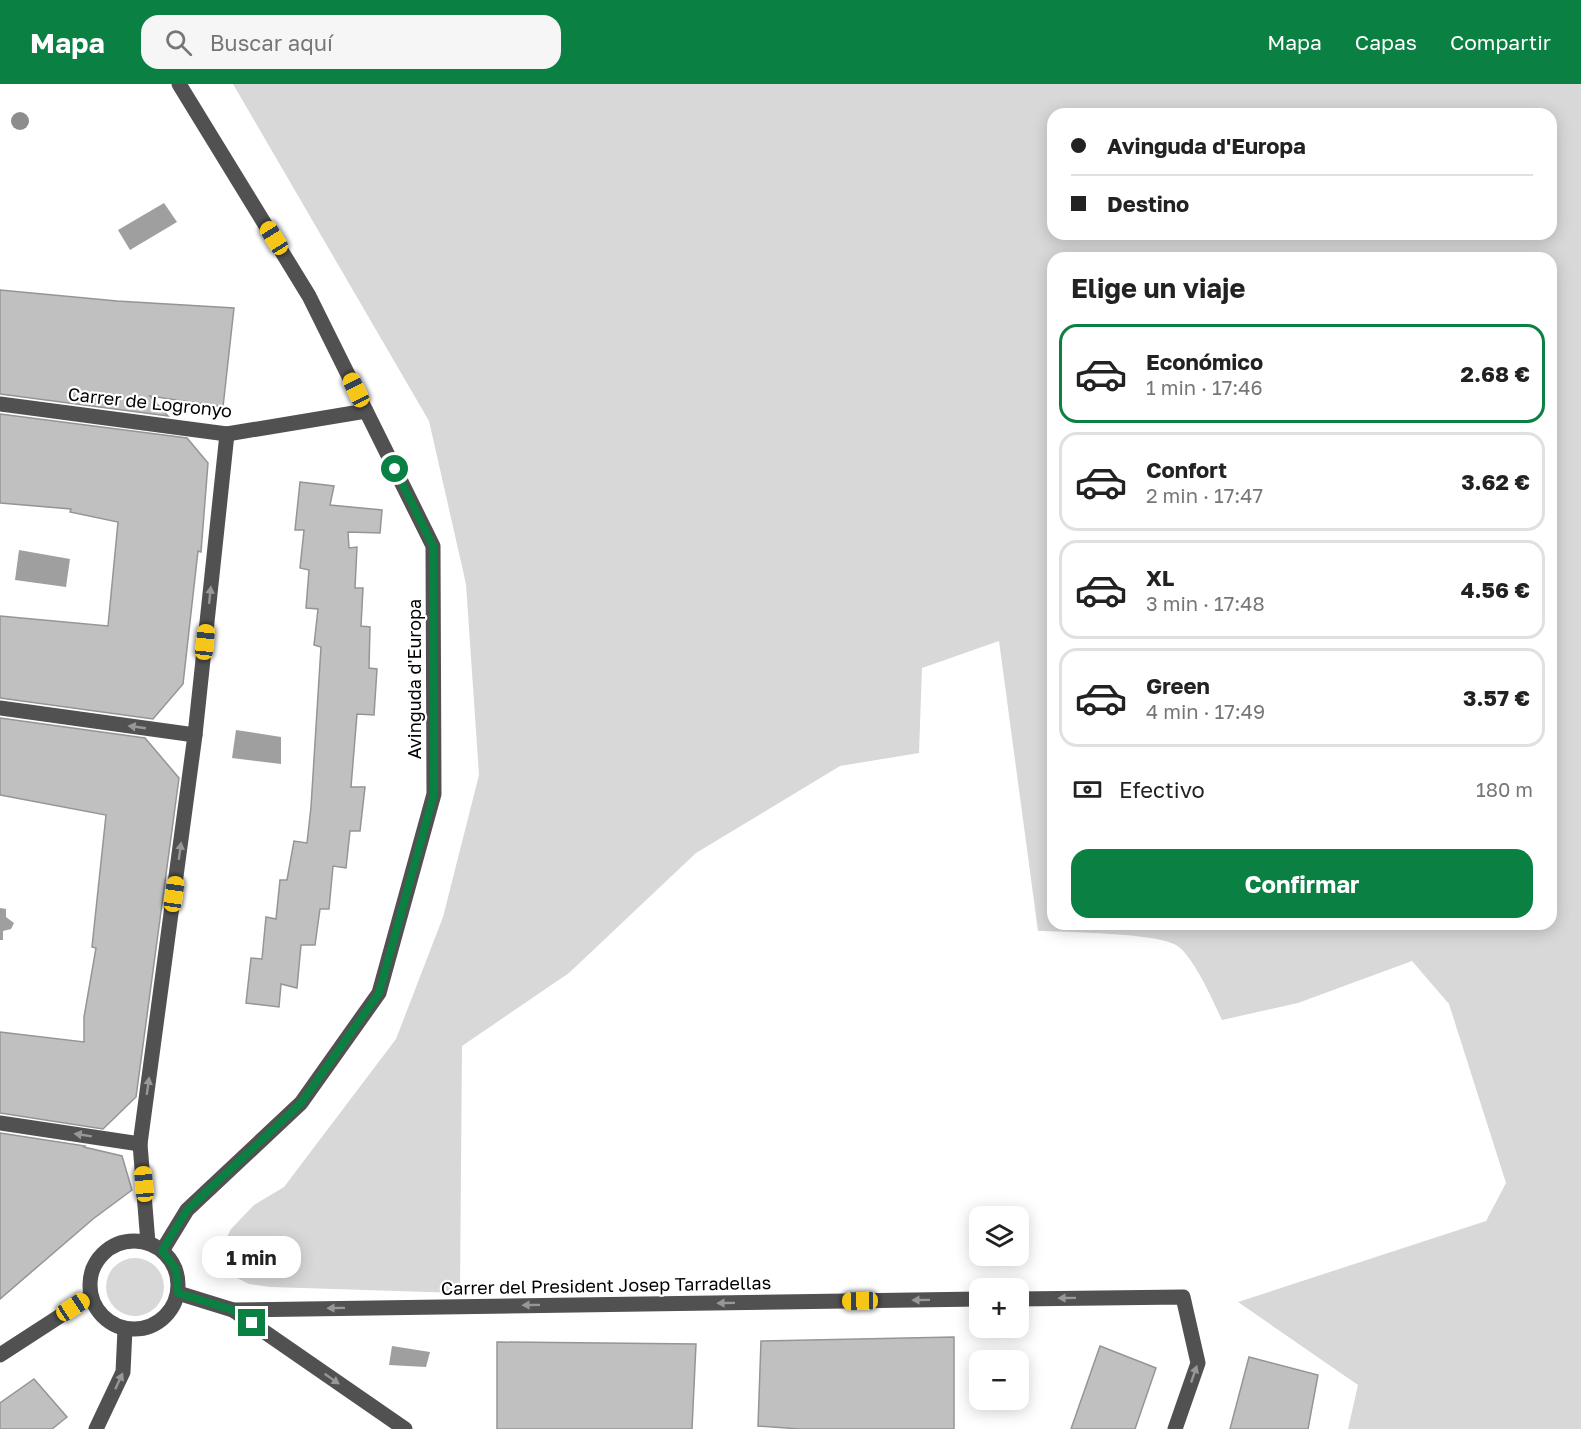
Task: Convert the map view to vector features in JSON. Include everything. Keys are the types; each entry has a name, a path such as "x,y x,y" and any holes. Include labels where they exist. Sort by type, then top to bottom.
{"street":[{"name":"Avinguda d'Europa","path":"155,1247 187,1210 301,1103 379,993 434,794 433,546 309,296 179,84"},
{"name":"Carrer de Logronyo","path":"0,404 227,434 366,411"},
{"path":"155,1247 140,1144 195,735 227,434"},
{"path":"0,708 195,735"},
{"path":"0,1123 140,1144"},
{"path":"128,1241 155,1247 176,1269 178,1293 172,1310 159,1322 143,1329 125,1329 104,1317 91,1296 93,1269 104,1253 115,1245 128,1241"},
{"name":"Carrer del President Josep Tarradellas","path":"178,1293 233,1310 405,1429"},
{"path":"0,1355 91,1296"},
{"path":"1029,1299 1183,1297 1198,1363 1176,1429"},
{"name":"Carrer del President Josep Tarradellas","path":"233,1310 969,1299"},
{"path":"96,1429 123,1372 125,1329"}],"shaded area":[{"path":"233,84 1581,84 1581,1429 1348,1429 1358,1385 1238,1302 1486,1221 1506,1183 1449,1004 1412,961 1298,1003 1222,1020 1196,968 1176,945 1131,936 1038,931 999,641 922,668 919,753 840,766 696,853 569,973 462,1046 460,1293 271,1287 249,1284 231,1275 224,1262 222,1247 231,1229 254,1205 284,1187 396,1039 443,917 479,775 466,584 429,421"},
{"path":"164,203 177,222 130,250 118,230"},
{"path":"19,550 70,559 66,587 15,580"},
{"path":"236,730 281,737 281,764 232,758"},
{"path":"0,908 6,909 6,917 14,923 11,929 3,931 3,940 0,940"},
{"path":"135,1258 146,1260 159,1271 164,1287 162,1298 151,1311 135,1316 124,1314 111,1303 106,1287 108,1276 119,1263"},
{"path":"392,1346 430,1352 426,1367 389,1365"}],"building":[{"path":"0,290 117,301 234,308 223,407 150,396 168,416 0,394"},
{"path":"0,414 187,438 208,463 201,552 198,551 183,684 153,719 0,698 0,616 108,626 118,522 70,512 71,509 0,503"},
{"path":"300,482 334,486 330,505 382,510 380,533 348,532 349,548 357,547 355,588 363,588 361,626 370,627 369,668 377,669 374,715 357,714 351,787 365,787 360,831 350,831 346,868 333,866 329,909 320,909 315,945 301,945 297,988 281,984 279,1007 246,1003 251,958 262,959 266,917 276,919 280,880 287,880 294,841 307,843 311,807 321,647 314,645 318,609 306,608 309,570 300,568 304,530 295,530"},
{"path":"0,718 145,738 179,778 136,1097 103,1129 0,1113 0,1032 84,1042 84,1017 96,948 92,947 106,815 0,795"},
{"path":"0,1133 85,1146 122,1156 132,1190 93,1219 0,1299"},
{"path":"954,1337 954,1429 800,1429 758,1426 761,1341"},
{"path":"497,1342 696,1344 692,1429 497,1429"},
{"path":"1100,1346 1156,1368 1135,1429 1071,1429"},
{"path":"1249,1357 1318,1375 1308,1429 1230,1429"},
{"path":"34,1379 67,1417 52,1429 0,1429 0,1403"}],"route":[{"path":"252,1323 233,1310 178,1293 176,1269 162,1251 187,1210 301,1103 379,993 434,794 433,546 395,469"}]}
